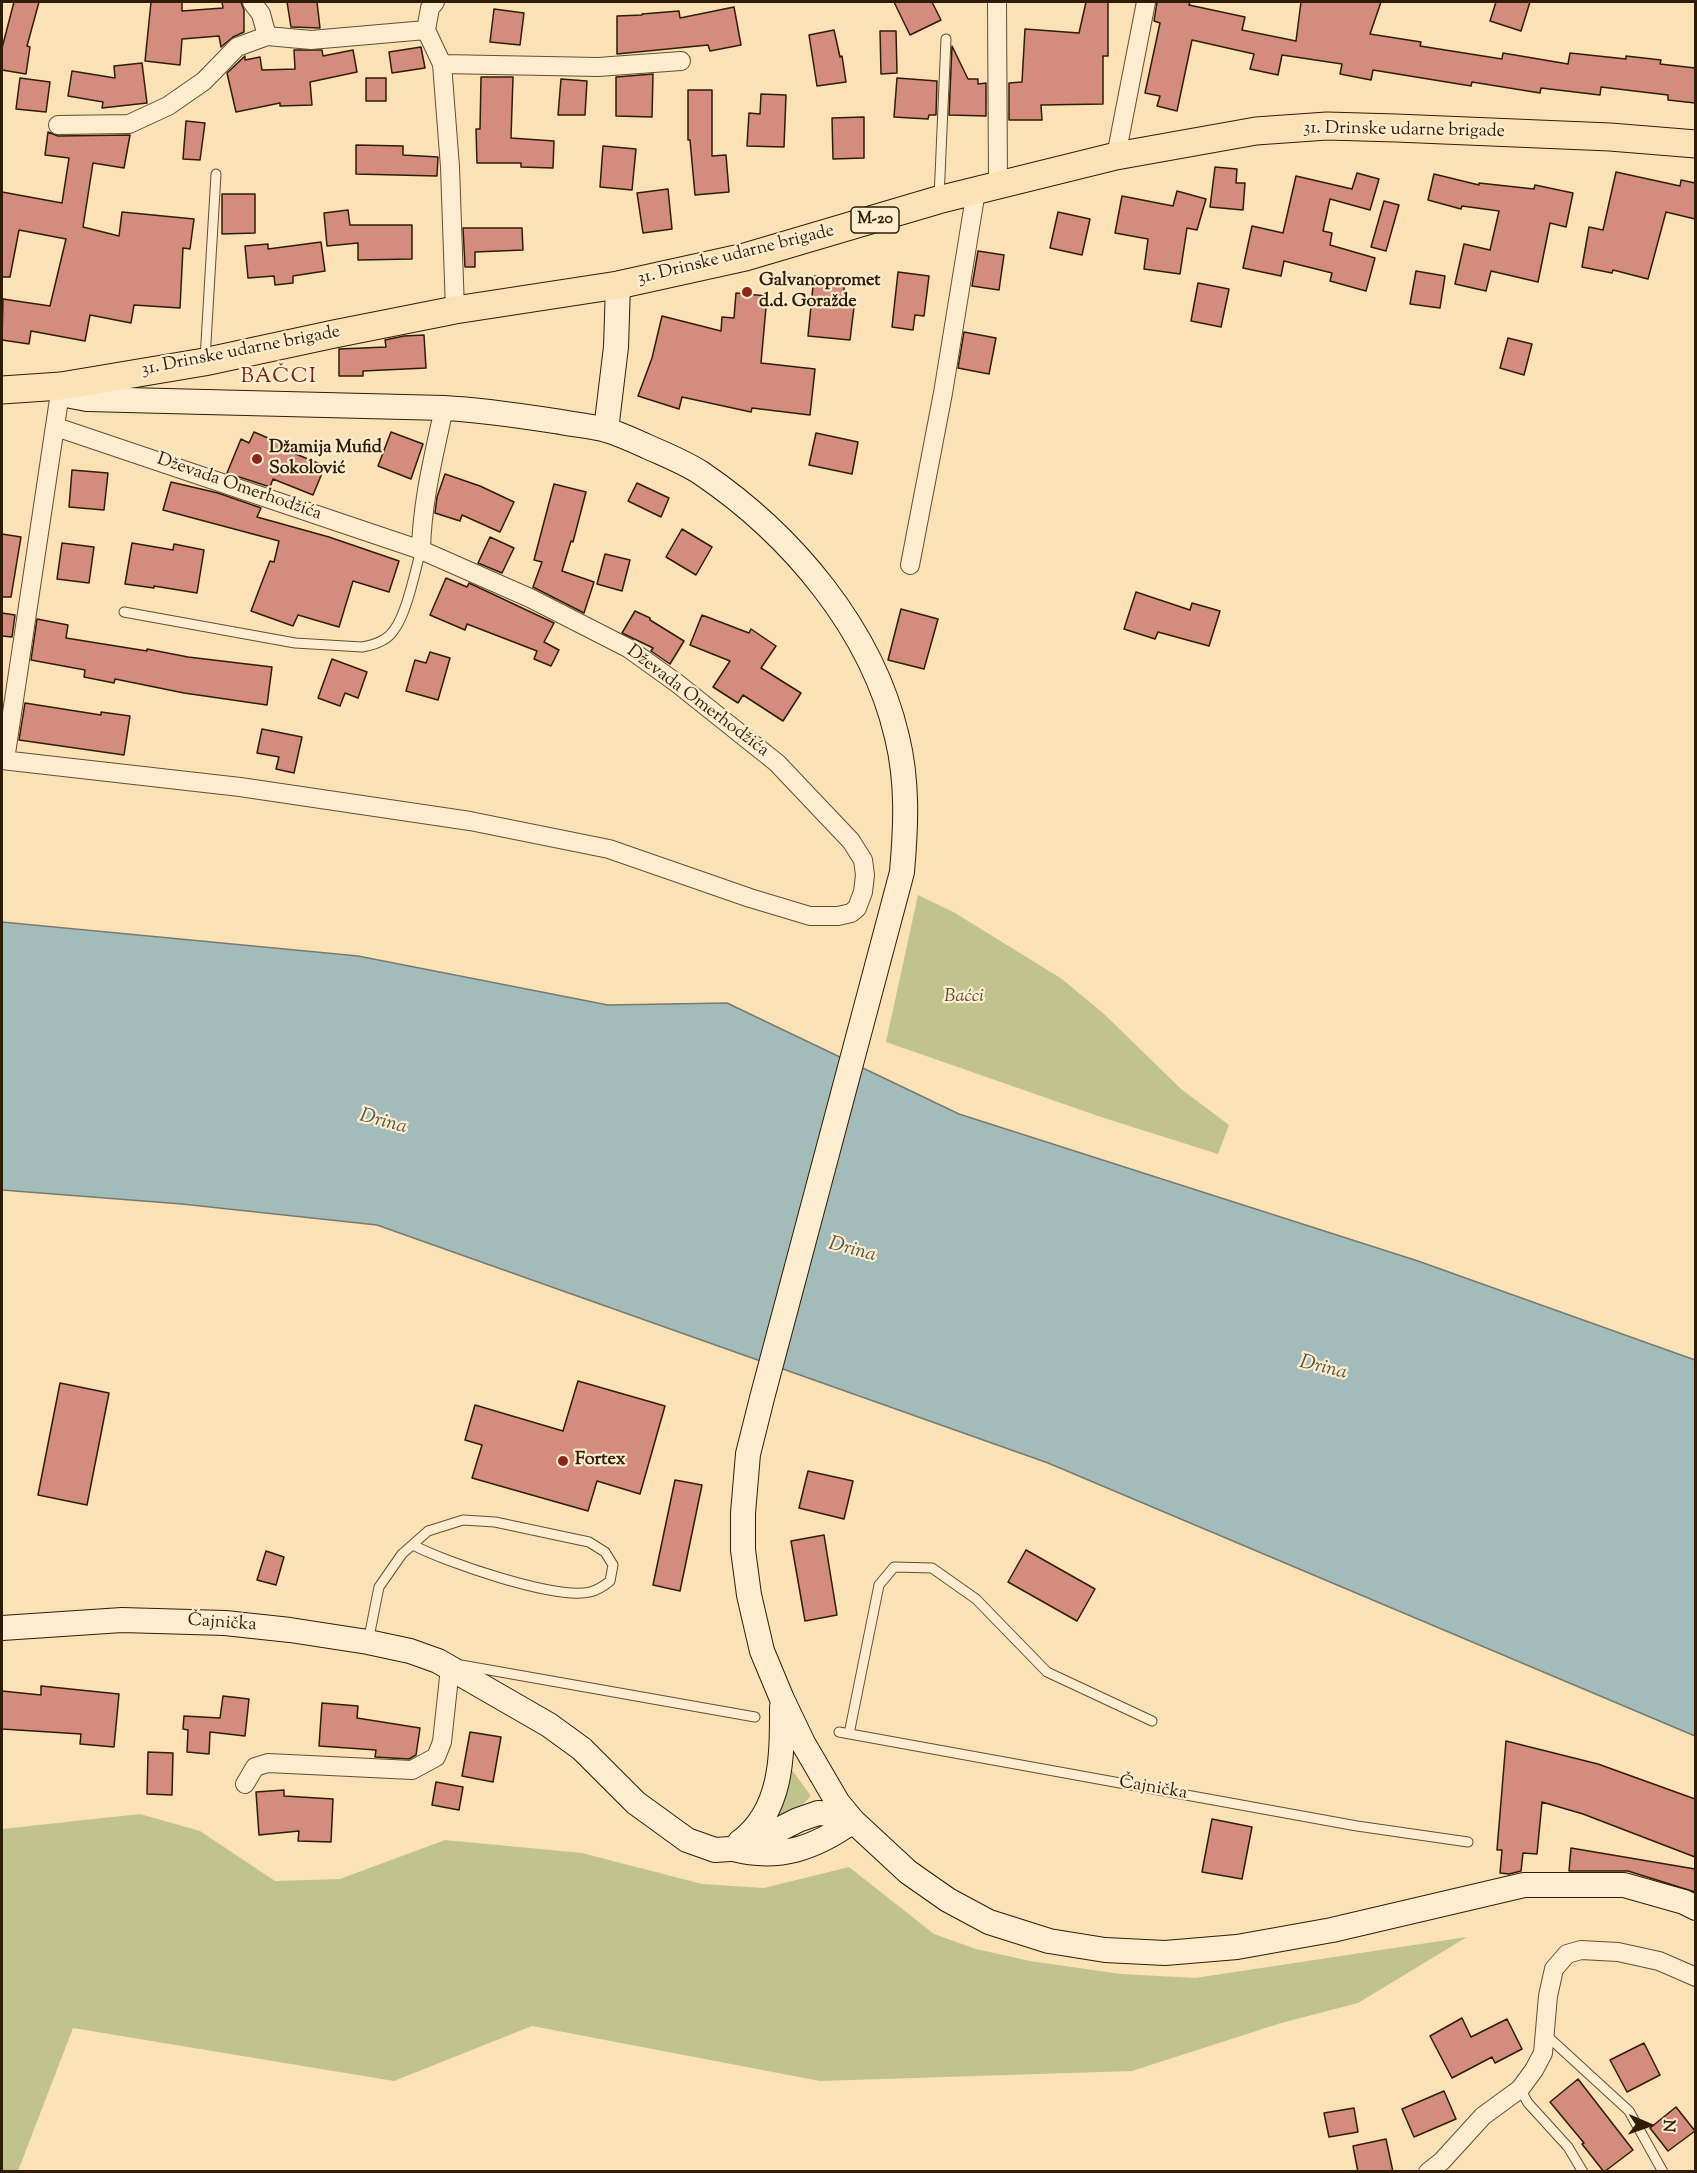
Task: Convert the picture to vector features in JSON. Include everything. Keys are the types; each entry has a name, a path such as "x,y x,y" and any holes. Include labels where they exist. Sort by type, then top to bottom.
{"main road":[{"name":"31. Drinske udarne brigade","path":"61,386 204,362 455,310 618,285 745,257 938,200 1116,156 1256,131 1327,126 1610,137 1695,144"},
{"path":"606,430 616,347 618,285"},
{"name":"31. Drinske udarne brigade","path":"61,386 71,396 87,399 444,408 488,411 606,430 683,463 739,503 792,552 814,577 851,628 875,673 897,735 907,811 902,872 748,1454 744,1481 743,1550 749,1595 762,1651 803,1743 838,1803 853,1821 908,1872 948,1900 989,1922 1049,1941 1105,1950 1166,1953 1238,1947 1332,1929 1524,1885 1624,1885 1684,1902 1695,1908"},
{"name":"M-20","path":"2,390 61,386"},
{"name":"Čajnička","path":"2,1628 123,1620 214,1623 290,1630 368,1641 410,1651 444,1664 549,1725 582,1749 636,1803 687,1840 715,1850 730,1849 768,1836 798,1820 818,1813 834,1814 853,1821"},
{"path":"730,1849 758,1825 772,1800 779,1776 781,1757 782,1699"}],"street":[{"path":"252,2 261,14 267,36"},
{"path":"435,2 430,8 426,30 442,64 450,167 455,310"},
{"path":"910,565 943,393 987,188 997,2"},
{"path":"1116,156 1146,2"},
{"path":"58,125 129,124 168,106 204,81 237,48 267,36 311,40 426,30"},
{"path":"442,64 598,67 681,61"},
{"path":"3,760 61,386"},
{"path":"421,550 427,486 444,408"},
{"name":"Dževada Omerhodžića","path":"3,760 240,787 470,821 609,849 798,914 810,916 838,916 851,913 857,908 864,883 863,860 851,840 777,763 678,684 627,648 530,598 421,550 56,427"},
{"path":"245,1784 255,1767 268,1763 412,1770 436,1757 442,1742 444,1664"},
{"path":"1428,2172 1442,2161 1483,2116 1520,2089 1543,2053 1548,1996 1554,1969 1567,1954 1581,1950 1618,1952 1659,1961 1695,1977"}],"lane":[{"path":"938,200 946,39"},
{"path":"204,362 216,174"},
{"path":"124,612 295,643 362,648 372,646 394,630 404,606 421,550"},
{"path":"368,1641 379,1587 402,1554 428,1531 463,1520 495,1522 589,1542 605,1552 613,1565 610,1581 600,1589 588,1593 562,1592 531,1586 450,1561 413,1545"},
{"name":"Čajnička","path":"1152,1721 1047,1672 976,1599 932,1568 894,1567 879,1585 844,1733 1357,1826 1468,1842"},
{"name":"Čajnička","path":"444,1664 755,1717"},
{"path":"1545,2034 1629,2111 1663,2172"},
{"path":"1520,2089 1528,2103 1568,2147 1583,2172"}],"green space":[{"name":"Baćci","path":"918,895 955,913 1062,979 1104,1014 1181,1089 1229,1125 1218,1154 1101,1117 886,1042"},
{"path":"792,1770 811,1796 799,1808 775,1822"},
{"path":"140,1814 200,1831 275,1881 340,1879 445,1840 582,1853 702,1884 764,1888 849,1867 934,1934 976,1949 1030,1961 1121,1974 1195,1978 1467,1937 1358,2003 1281,2023 1132,2071 820,2081 532,2026 394,2081 73,2028 18,2171 2,2171 2,1829"}],"water":[{"name":"Drina","path":"2,922 358,956 608,1005 727,1003 959,1114 1418,1261 1695,1360 1695,1736 1048,1463 377,1225 182,1204 2,1190"}],"building":[{"path":"14,2 39,2 27,46 30,47 26,74 2,70 2,48"},
{"path":"151,2 182,2 182,11 223,8 222,2 241,2 244,10 244,32 233,37 221,47 219,36 182,39 180,65 145,61"},
{"path":"287,2 317,2 320,28 291,27"},
{"path":"894,2 932,2 941,20 910,35"},
{"path":"1086,2 1108,2 1108,56 1103,56 1103,104 1041,105 1042,120 1009,120 1009,83 1022,82 1025,29 1079,33"},
{"path":"1157,2 1190,2 1189,5 1245,17 1242,30 1296,41 1301,2 1381,2 1370,34 1421,42 1420,46 1502,59 1503,53 1568,64 1570,53 1661,60 1660,64 1695,68 1695,103 1668,100 1668,95 1601,87 1600,95 1541,88 1540,93 1472,82 1471,86 1373,70 1371,80 1340,74 1342,64 1282,55 1278,75 1250,69 1254,54 1192,40 1177,111 1157,106 1160,96 1145,93 1160,23 1154,21"},
{"path":"1496,2 1530,2 1521,31 1490,21"},
{"path":"734,7 741,45 710,51 708,45 617,54 617,16 679,11 680,18"},
{"path":"494,9 524,13 520,45 490,42"},
{"path":"834,30 840,57 842,56 846,82 817,86 809,35"},
{"path":"880,31 896,31 897,73 881,74"},
{"path":"952,46 968,79 978,79 978,84 986,83 986,116 949,115"},
{"path":"421,47 425,68 392,73 389,52"},
{"path":"294,50 322,50 323,56 353,50 357,72 310,82 312,105 280,106 280,103 236,112 227,73 245,56 245,60 260,57 262,70 295,69"},
{"path":"142,63 147,103 102,108 103,102 68,96 72,71 115,78 114,66"},
{"path":"653,74 652,117 616,116 616,77"},
{"path":"481,77 513,77 511,138 554,141 553,168 521,167 521,163 477,163 476,129 480,129"},
{"path":"20,78 50,82 46,112 16,109"},
{"path":"366,78 386,78 386,101 366,101"},
{"path":"897,78 937,81 936,115 929,115 928,119 894,117"},
{"path":"561,79 587,81 585,115 558,115"},
{"path":"688,90 712,90 712,156 726,155 729,192 695,195 690,140 688,140"},
{"path":"761,94 786,95 784,147 747,146 749,113 760,114"},
{"path":"864,117 864,158 833,159 832,118"},
{"path":"186,121 205,123 200,160 183,159"},
{"path":"48,132 58,136 130,135 124,168 93,163 83,227 119,236 122,212 194,219 190,249 183,248 180,308 134,305 131,323 90,315 85,341 31,331 29,344 2,340 3,299 50,306 66,239 19,230 10,277 2,277 2,192 62,203 69,158 45,155"},
{"path":"356,145 403,146 403,155 438,157 437,176 356,174"},
{"path":"603,146 636,149 632,190 600,187"},
{"path":"1215,167 1237,169 1236,183 1245,183 1243,210 1210,207"},
{"path":"1616,172 1680,186 1681,180 1695,183 1695,219 1666,212 1648,279 1613,270 1612,273 1582,267 1589,227 1603,230"},
{"path":"1357,173 1379,179 1370,210 1330,199 1323,231 1332,233 1330,245 1375,258 1366,291 1330,281 1332,273 1284,261 1281,276 1243,268 1252,226 1283,233 1296,176 1352,189"},
{"path":"1434,174 1479,185 1479,183 1534,189 1535,185 1573,193 1566,227 1550,223 1538,282 1491,271 1486,291 1455,284 1464,244 1490,250 1499,211 1462,206 1461,209 1428,200"},
{"path":"668,189 672,229 643,233 637,193"},
{"path":"1177,191 1206,199 1197,230 1187,228 1180,274 1144,269 1148,239 1115,233 1122,196 1173,206"},
{"path":"222,194 255,194 255,233 222,234"},
{"path":"1384,201 1399,205 1386,251 1371,247"},
{"path":"348,210 350,225 412,225 412,259 358,260 358,243 327,246 324,213"},
{"path":"1058,212 1090,219 1082,255 1050,248"},
{"path":"463,228 522,228 523,250 475,252 475,267 465,267"},
{"path":"321,242 325,271 293,276 293,283 275,285 274,276 248,278 245,246 268,244 268,249"},
{"path":"978,251 1004,255 999,290 972,286"},
{"path":"1416,271 1445,276 1440,308 1410,304"},
{"path":"898,272 929,276 924,316 915,315 913,330 892,327"},
{"path":"814,276 845,280 843,298 855,299 850,340 808,336"},
{"path":"1198,283 1229,289 1221,327 1191,321"},
{"path":"736,293 767,296 761,363 815,369 810,415 752,408 751,412 682,397 679,409 638,396 652,358 662,316 721,331 722,317 734,318"},
{"path":"964,332 996,338 989,374 958,368"},
{"path":"424,335 426,368 363,371 363,376 339,376 339,349 386,347 385,340"},
{"path":"1508,338 1532,344 1524,375 1500,368"},
{"path":"254,432 287,446 286,450 325,466 313,495 273,479 270,487 227,473 241,439 249,443"},
{"path":"391,432 423,444 411,479 378,466"},
{"path":"816,433 858,442 852,474 809,465"},
{"path":"72,470 108,473 104,510 69,507"},
{"path":"445,474 480,486 514,502 500,532 462,515 460,521 435,513 437,497"},
{"path":"171,482 218,493 261,508 257,517 329,537 399,561 389,592 353,581 339,627 298,615 293,626 251,611 270,561 274,562 279,541 163,510"},
{"path":"637,483 669,498 661,517 628,501"},
{"path":"554,484 586,492 573,542 571,541 562,571 594,582 584,613 533,587 542,562 534,560"},
{"path":"682,529 712,547 696,575 666,557"},
{"path":"2,534 21,537 11,597 2,597"},
{"path":"490,537 514,548 502,573 478,563"},
{"path":"62,543 94,547 89,583 57,579"},
{"path":"132,543 173,550 174,544 204,550 197,593 125,584"},
{"path":"605,554 630,560 622,591 597,584"},
{"path":"446,578 467,587 469,583 554,623 544,642 559,650 551,666 534,659 537,651 467,624 465,630 430,615"},
{"path":"1136,592 1190,610 1192,603 1220,611 1209,646 1158,632 1155,639 1124,629"},
{"path":"901,609 938,619 924,669 888,660"},
{"path":"635,611 650,618 684,641 670,664 651,651 653,648 622,633"},
{"path":"2,613 15,615 12,637 2,636"},
{"path":"702,615 749,633 751,629 776,646 761,668 801,693 783,721 743,695 738,703 713,687 730,661 690,645"},
{"path":"37,619 68,625 66,638 188,657 272,667 267,705 184,693 115,679 114,683 84,677 85,670 31,660"},
{"path":"430,652 450,658 438,700 406,691 415,660 426,663"},
{"path":"332,659 367,672 358,698 345,693 340,706 318,698"},
{"path":"25,703 101,715 101,712 130,716 124,755 19,740"},
{"path":"262,729 302,737 294,773 276,769 279,757 257,753"},
{"name":"Fortex","path":"578,1381 665,1406 640,1494 597,1481 588,1511 472,1478 482,1445 465,1440 475,1405 563,1431"},
{"path":"60,1383 109,1393 87,1505 38,1495"},
{"path":"808,1471 853,1481 844,1519 799,1508"},
{"path":"675,1480 702,1485 680,1591 653,1585"},
{"path":"824,1535 837,1615 805,1621 791,1541"},
{"path":"1026,1550 1095,1589 1077,1621 1008,1582"},
{"path":"266,1551 284,1557 276,1585 257,1580"},
{"path":"41,1686 119,1694 114,1747 80,1744 81,1734 2,1729 2,1691 41,1695"},
{"path":"223,1696 249,1699 245,1736 210,1732 209,1754 187,1752 188,1730 183,1729 184,1716 220,1718"},
{"path":"322,1703 358,1706 357,1718 420,1728 416,1755 409,1759 375,1757 376,1750 319,1746"},
{"path":"470,1732 501,1737 493,1782 462,1776"},
{"path":"1506,1741 1598,1764 1695,1799 1695,1857 1583,1814 1542,1802 1537,1854 1523,1853 1521,1871 1509,1874 1500,1873 1502,1850 1497,1850"},
{"path":"148,1752 173,1753 172,1795 147,1794"},
{"path":"436,1782 463,1787 459,1810 432,1805"},
{"path":"284,1790 284,1796 333,1799 331,1842 298,1841 299,1831 259,1835 256,1792"},
{"path":"1212,1819 1252,1827 1242,1879 1202,1872"},
{"path":"1571,1848 1695,1869 1695,1892 1628,1871 1569,1871"},
{"path":"1462,2018 1471,2037 1507,2019 1522,2049 1495,2063 1492,2057 1452,2078 1430,2036"},
{"path":"1644,2043 1660,2075 1627,2092 1610,2060"},
{"path":"1578,2079 1633,2150 1604,2172 1582,2144 1584,2143 1550,2102"},
{"path":"1444,2091 1456,2119 1414,2137 1402,2109"},
{"path":"1676,2107 1695,2131 1668,2151 1650,2128"},
{"path":"1354,2108 1358,2132 1329,2137 1324,2113"},
{"path":"1386,2139 1393,2172 1358,2172 1353,2146"}],"place":[{"name":"Galvanopromet d.d. Goražde","path":"747,292"},
{"name":"Džamija Mufid Sokolović","path":"257,459"},
{"name":"Fortex","path":"563,1461"}],"district":[{"name":"BAČCI","path":"279,378"}]}
